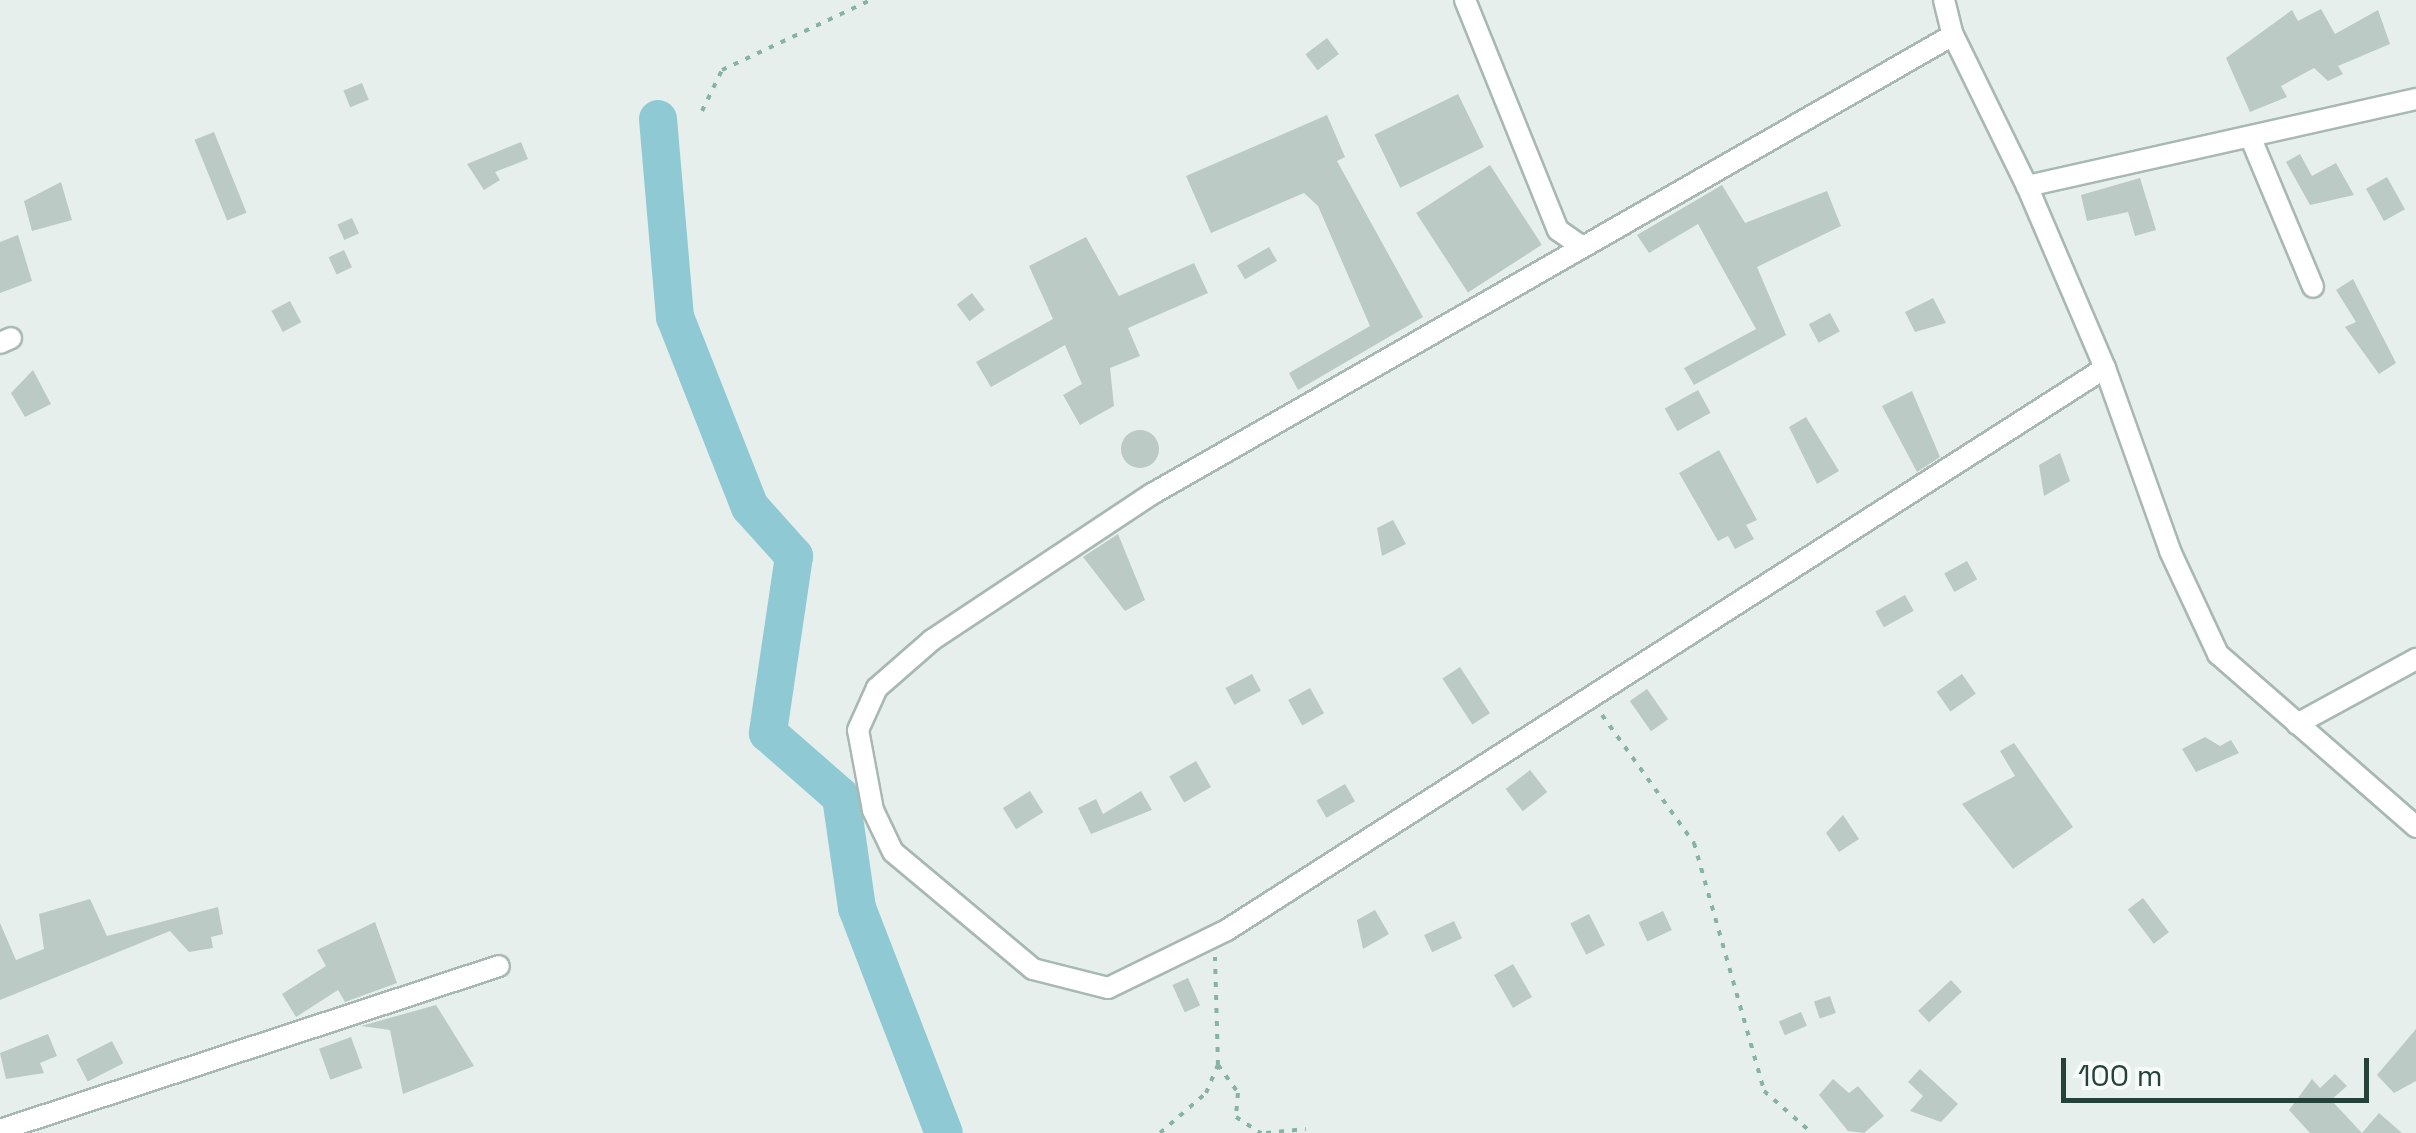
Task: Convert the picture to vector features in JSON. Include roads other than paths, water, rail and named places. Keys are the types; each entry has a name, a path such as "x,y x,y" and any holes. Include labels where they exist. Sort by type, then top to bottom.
{"street":[{"path":"1465,0 1558,230 1581,246"},
{"path":"1944,0 1952,35 2027,186 2106,368 2218,654 2416,827"},
{"path":"1952,35 1152,494 932,640 877,688 858,730 873,810 893,852 1034,969 1108,988 1227,930 1586,696 2106,368"},
{"path":"2027,186 2252,141 2416,99"},
{"path":"2252,141 2314,287"},
{"path":"2296,724 2416,659"},
{"path":"0,1130 499,966"}],"waterway":[{"path":"658,119 675,317 750,507 794,556 768,733 841,797 857,908 944,1133"}]}
